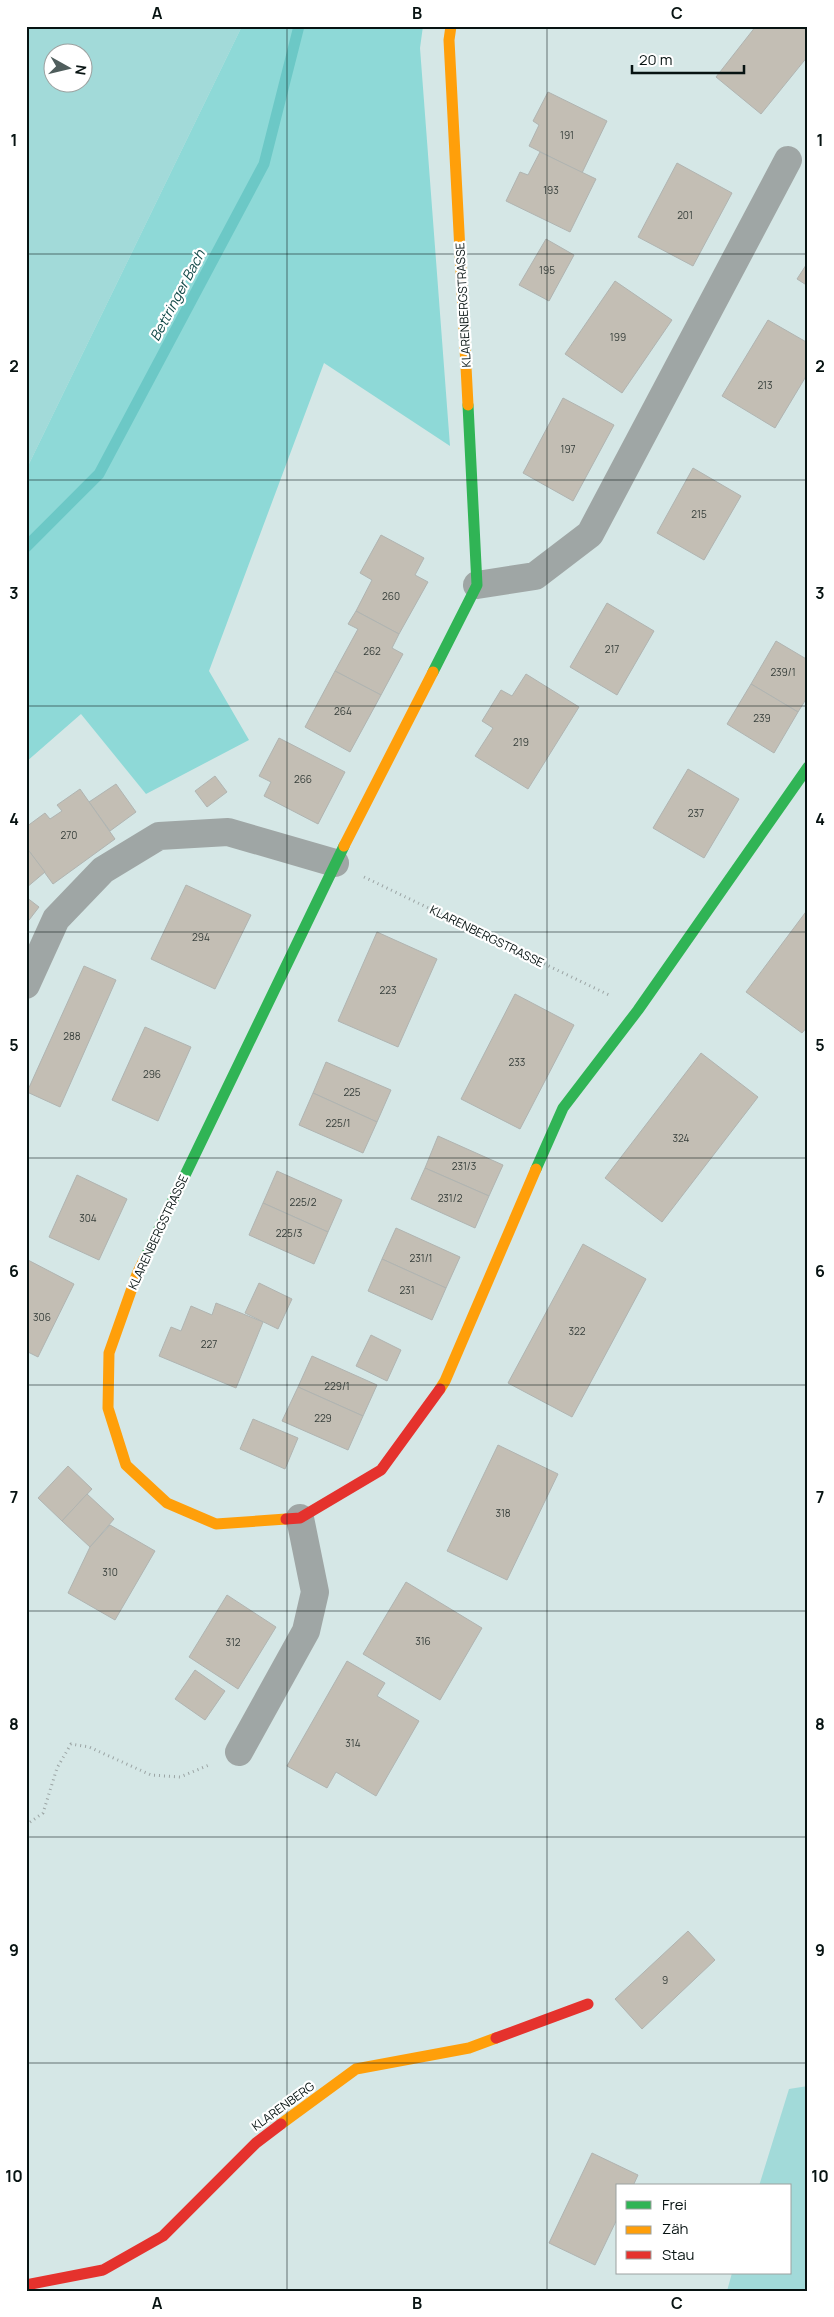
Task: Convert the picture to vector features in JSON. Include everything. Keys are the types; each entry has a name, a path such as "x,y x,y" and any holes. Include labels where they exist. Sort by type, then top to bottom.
{"street":[{"name":"KLARENBERGSTRASSE","path":"452,26 449,40 477,585 335,863 137,1274 108,1353 108,1408 126,1465 167,1503 216,1524 300,1518 381,1470 445,1381 563,1108 638,1010 808,767"},
{"path":"477,585 535,576 590,534 788,160"},
{"path":"26,985 56,919 104,870 159,836 228,832 335,863"},
{"path":"239,1752 306,1631 315,1592 300,1518"},
{"name":"KLARENBERG","path":"26,2285 103,2270 163,2236 256,2143 356,2069 469,2048 588,2004"}],"path":[{"name":"KLARENBERGSTRASSE","path":"335,863 638,1010"},
{"path":"26,1825 43,1812 57,1768 71,1744 89,1747 151,1775 180,1777 239,1752"}],"shaded area":[{"path":"26,26 242,26 26,470"},
{"path":"242,26 423,26 420,48 450,446 324,363 209,671 249,740 146,794 81,714 26,762 26,470"},
{"path":"808,2086 808,2291 727,2291 732,2274 792,2274 792,2184 760,2184 789,2089"}],"building":[{"path":"756,26 808,26 808,56 761,114 716,77"},
{"path":"548,92 607,121 582,173 529,146 539,125 533,121"},
{"path":"540,152 596,179 570,232 506,201 520,172 528,175"},
{"path":"677,163 732,193 693,266 638,237"},
{"path":"546,239 574,255 549,301 519,285"},
{"path":"808,262 808,286 797,279"},
{"path":"615,281 672,320 622,393 565,354"},
{"path":"768,320 808,343 808,373 775,428 722,396"},
{"path":"563,398 614,425 573,501 523,473"},
{"path":"693,468 741,496 704,560 657,533"},
{"path":"381,535 424,558 415,575 428,582 399,634 356,611 372,580 360,573"},
{"path":"607,603 654,631 617,695 570,667"},
{"path":"356,611 399,634 392,648 403,654 381,695 335,671 358,629 348,624"},
{"path":"776,641 808,660 808,696 798,712 751,684"},
{"path":"335,671 381,695 350,752 305,727"},
{"path":"526,674 579,707 528,789 475,756 493,728 482,721 501,690 512,696"},
{"path":"751,684 798,712 774,753 727,724"},
{"path":"279,738 345,772 318,824 264,796 271,782 259,776"},
{"path":"688,769 739,799 704,858 653,828"},
{"path":"215,776 227,792 207,807 195,791"},
{"path":"116,784 136,812 110,831 89,802"},
{"path":"80,789 115,839 53,884 26,847 26,827 45,813 50,819 62,811 57,805"},
{"path":"26,847 45,872 26,888"},
{"path":"186,885 251,915 215,989 151,959"},
{"path":"26,897 39,907 26,924"},
{"path":"808,909 808,1026 802,1033 746,992"},
{"path":"377,932 437,959 398,1047 338,1021"},
{"path":"84,966 116,980 60,1107 27,1092"},
{"path":"515,994 574,1025 520,1129 461,1099"},
{"path":"145,1027 191,1047 158,1121 112,1100"},
{"path":"701,1053 758,1097 662,1222 605,1178"},
{"path":"326,1062 391,1090 377,1122 313,1093"},
{"path":"313,1093 377,1122 363,1153 299,1125"},
{"path":"438,1136 503,1165 489,1196 425,1168"},
{"path":"425,1168 489,1196 475,1228 411,1199"},
{"path":"277,1171 342,1200 328,1232 263,1203"},
{"path":"77,1175 127,1199 99,1260 49,1237"},
{"path":"263,1203 328,1232 314,1264 249,1235"},
{"path":"396,1228 460,1257 446,1288 382,1259"},
{"path":"583,1244 646,1279 572,1417 508,1383"},
{"path":"26,1259 74,1284 38,1357 26,1351"},
{"path":"382,1259 446,1288 432,1320 368,1291"},
{"path":"259,1283 292,1299 278,1329 245,1313"},
{"path":"216,1303 263,1322 236,1388 159,1356 171,1327 181,1331 191,1306 212,1315"},
{"path":"371,1335 401,1350 387,1381 356,1366"},
{"path":"312,1356 377,1385 363,1416 298,1387"},
{"path":"298,1387 363,1416 348,1450 282,1421"},
{"path":"253,1419 298,1438 285,1469 240,1449"},
{"path":"498,1445 558,1474 507,1580 447,1551"},
{"path":"68,1466 92,1489 62,1521 38,1498"},
{"path":"87,1494 114,1519 90,1547 62,1521"},
{"path":"110,1525 155,1551 115,1620 68,1593 90,1547"},
{"path":"406,1582 482,1628 440,1700 363,1654"},
{"path":"227,1595 276,1627 238,1689 189,1657"},
{"path":"347,1661 385,1683 377,1696 419,1721 376,1796 336,1772 327,1788 287,1766"},
{"path":"195,1670 225,1691 205,1720 175,1699"},
{"path":"688,1931 715,1960 642,2029 615,1999"},
{"path":"592,2153 638,2175 634,2184 616,2184 616,2221 595,2265 549,2243"}],"waterway":[{"name":"Bettringer Bach","path":"26,547 99,474 264,164 299,26"}],"traffic: fast":[{"path":"433,672 477,585 468,405"},
{"path":"536,1169 563,1108 638,1010 808,767"},
{"path":"146,1256 344,846"}],"traffic: slow":[{"path":"451,26 449,40 468,405"},
{"path":"344,846 433,672"},
{"path":"440,1389 536,1169"},
{"path":"146,1256 137,1274 109,1353 108,1408 126,1465 167,1503 216,1524 286,1519"},
{"path":"281,2124 356,2069 469,2048 496,2038"}],"traffic: jam":[{"path":"286,1519 300,1518 381,1470 440,1389"},
{"path":"496,2038 588,2004"},
{"path":"26,2285 103,2270 163,2236 256,2143 281,2124"}]}
